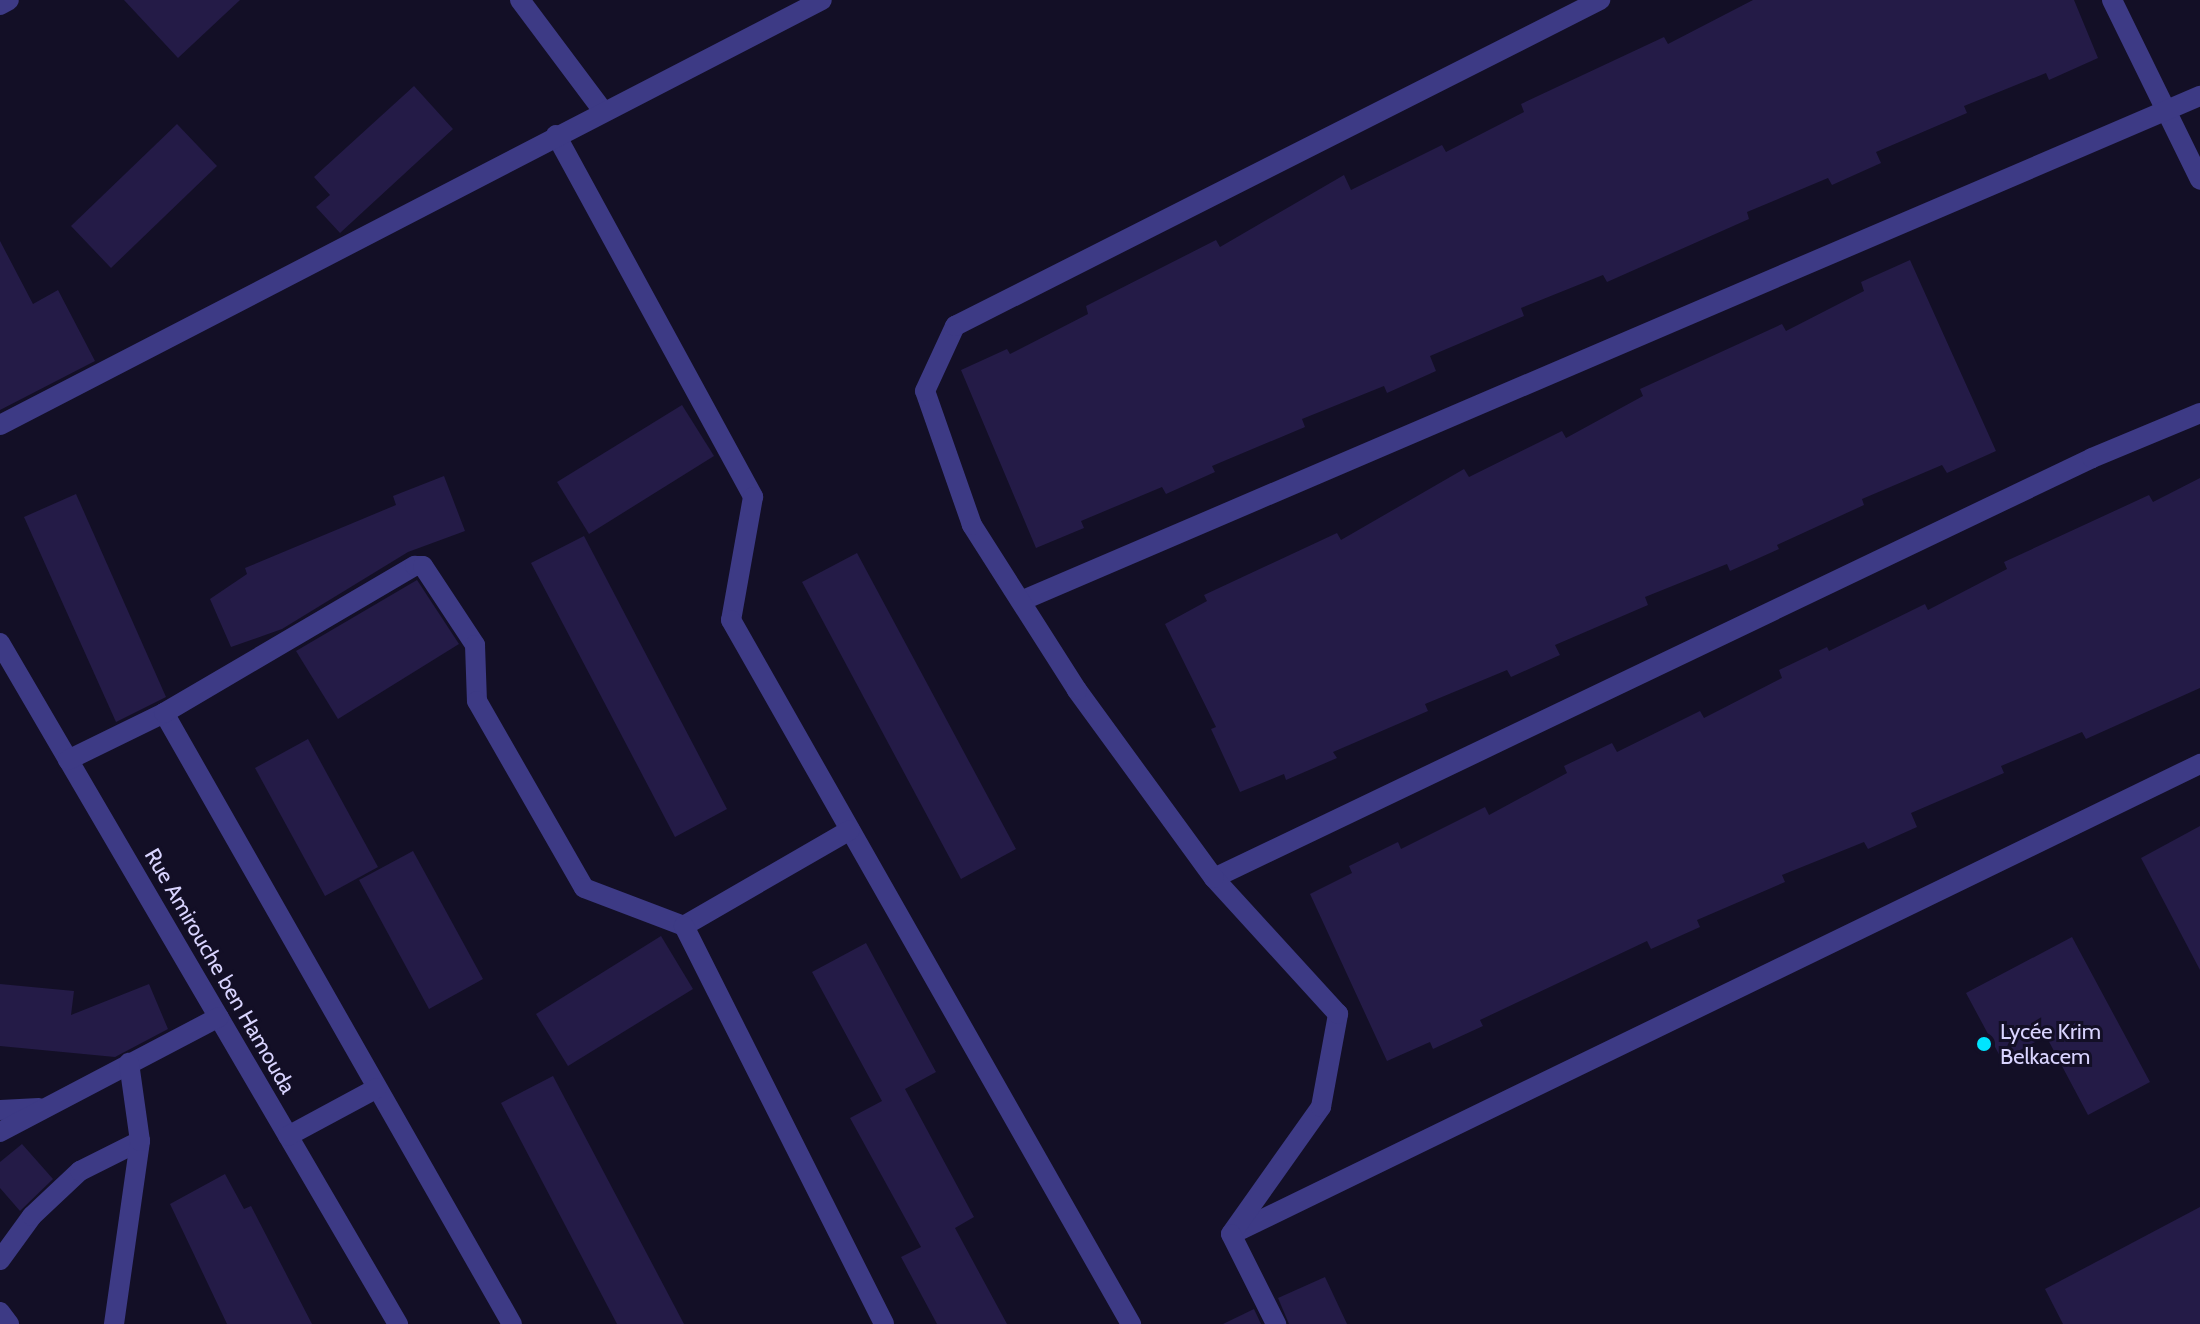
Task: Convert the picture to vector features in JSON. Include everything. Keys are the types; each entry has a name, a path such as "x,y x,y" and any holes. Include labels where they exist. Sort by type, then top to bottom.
{"street":[{"path":"0,5 9,0"},
{"path":"520,0 603,111"},
{"path":"0,425 822,0"},
{"path":"1231,1234 1321,1107 1338,1014 1214,878 1077,690 972,525 925,391 955,326 1600,0"},
{"path":"2112,0 2200,180"},
{"path":"1021,601 2200,96"},
{"path":"556,135 753,497 731,620 1131,1324"},
{"path":"1214,878 2092,458 2200,413"},
{"path":"68,760 164,713 415,566 423,566 475,645 477,701 584,888 684,926 884,1324"},
{"name":"Rue Amirouche ben Hamouda","path":"0,643 398,1324"},
{"path":"164,713 512,1324"},
{"path":"1231,1234 2200,764"},
{"path":"684,926 850,830"},
{"path":"0,1132 219,1017"},
{"path":"114,1324 140,1141 129,1063"},
{"path":"288,1136 377,1088"},
{"path":"0,1110 47,1108"},
{"path":"0,1260 32,1216 80,1171 140,1141"},
{"path":"1231,1234 1276,1324"},
{"path":"0,1312 9,1324"}],"building":[{"path":"124,0 240,0 178,58"},
{"path":"1753,0 2074,0 2098,58 2049,80 2046,73 1964,106 1967,113 1876,152 1881,163 1832,185 1828,178 1747,212 1749,219 1607,282 1603,275 1521,308 1524,316 1430,356 1436,371 1387,393 1384,386 1302,419 1305,427 1212,466 1215,472 1166,494 1162,487 1081,521 1084,528 1036,548 961,370 1007,349 1010,354 1088,314 1086,306 1216,240 1220,247 1344,175 1351,190 1442,145 1446,152 1524,112 1521,104 1664,37 1668,44"},
{"path":"414,86 453,129 340,233 316,207 330,195 314,177"},
{"path":"177,124 217,166 111,268 71,226"},
{"path":"0,241 33,304 58,290 95,361 0,410"},
{"path":"1910,260 1996,451 1947,473 1942,465 1862,499 1864,505 1777,545 1779,549 1730,571 1727,564 1645,597 1648,605 1555,645 1560,655 1511,677 1507,670 1425,704 1428,711 1333,752 1337,758 1286,780 1284,774 1240,792 1211,729 1216,727 1165,624 1207,601 1204,595 1337,533 1341,540 1464,469 1469,477 1562,431 1566,438 1643,396 1640,389 1782,324 1786,331 1864,291 1861,282"},
{"path":"682,405 714,456 589,534 557,482"},
{"path":"444,476 465,531 408,552 282,629 231,647 210,599 247,574 245,568 396,505 393,496"},
{"path":"2200,478 2200,688 2086,739 2082,732 2001,766 2004,773 1911,813 1917,827 1868,849 1864,842 1782,875 1785,882 1697,920 1700,927 1651,949 1647,941 1480,1020 1483,1026 1433,1049 1430,1042 1387,1061 1310,894 1352,873 1349,866 1398,842 1401,849 1485,807 1489,815 1567,773 1564,766 1612,743 1617,752 1700,711 1704,718 1782,678 1779,670 1827,647 1829,651 1925,604 1928,610 2007,569 2004,562 2149,495 2153,502"},
{"path":"76,494 166,697 116,722 24,517"},
{"path":"584,536 727,809 675,837 531,563"},
{"path":"857,553 1016,849 961,879 802,582"},
{"path":"417,580 459,644 338,719 296,651"},
{"path":"308,739 378,867 325,896 255,768"},
{"path":"2200,826 2200,970 2141,858"},
{"path":"413,851 483,979 429,1009 359,880"},
{"path":"661,936 693,989 568,1066 536,1014"},
{"path":"2072,937 2150,1082 2088,1115 2046,1036 2002,1060 1966,993"},
{"path":"866,943 936,1072 905,1089 974,1217 955,1228 1007,1324 937,1324 901,1257 921,1247 850,1118 882,1101 812,972"},
{"path":"0,984 74,991 71,1015 149,984 168,1029 115,1057 0,1046"},
{"path":"553,1076 684,1324 617,1324 501,1103"},
{"path":"22,1144 53,1179 20,1211 0,1188 0,1162"},
{"path":"225,1174 244,1209 251,1206 312,1324 227,1324 170,1204"},
{"path":"2200,1207 2200,1324 2063,1324 2045,1289"},
{"path":"1325,1277 1347,1324 1289,1324 1278,1298"},
{"path":"1254,1309 1261,1324 1223,1324"}],"place":[{"name":"Lycée Krim Belkacem","path":"1984,1044"}]}
